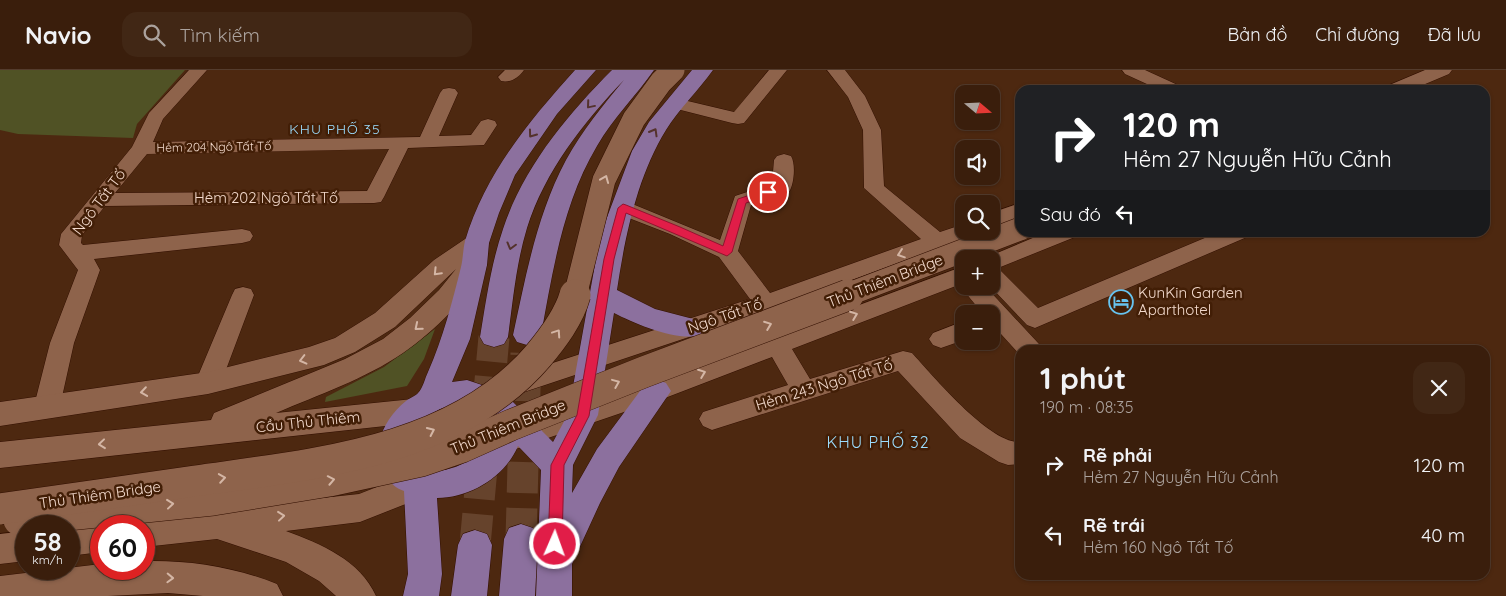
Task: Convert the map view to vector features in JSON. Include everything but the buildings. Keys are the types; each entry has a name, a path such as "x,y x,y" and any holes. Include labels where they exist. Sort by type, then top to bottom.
{"main road":[{"path":"422,406 456,339 475,254 487,213 504,175 550,110 586,70"},
{"path":"494,337 501,289 510,251 520,214 531,191 567,132 623,70"},
{"path":"527,335 544,249 571,171 618,99 644,70"},
{"name":"Thủ Thiêm Bridge","path":"0,509 324,462 375,450 416,437 463,416 496,396 523,374 551,342 562,325 572,306 604,180 634,119 661,82 673,70"},
{"path":"554,580 558,465 583,416 609,259 623,208 644,151 657,127 703,70"},
{"path":"1406,85 1442,70"},
{"name":"Thủ Thiêm Bridge","path":"0,521 213,500 322,482 421,461 462,447 511,425 644,372 1015,231"},
{"path":"0,414 208,383 314,357 345,345 385,320 418,292 443,266 475,254"},
{"path":"0,456 203,432 355,367 393,346 420,325 448,298 475,254"},
{"path":"603,294 630,311 691,328"},
{"path":"554,580 588,494 608,458 656,391"},
{"path":"505,422 498,455 487,468 471,477 454,484 436,486 420,484 407,478 397,467 393,455 394,440 401,424 422,406 448,394 467,392 505,422 558,465"},
{"name":"Cầu Thủ Thiêm","path":"203,432 422,406"},
{"path":"155,531 360,508 420,484"},
{"path":"420,484 425,574 421,596"},
{"path":"215,523 286,546 323,563 350,584 358,596"},
{"path":"517,596 520,539"},
{"path":"469,596 475,545"},
{"path":"0,549 15,547"},
{"path":"0,593 139,577 198,579 233,586 265,596"}],"street":[{"name":"Ngô Tất Tố","path":"47,406 62,343 82,293 88,270 84,259 70,245 72,234 141,148 155,117 198,70"},
{"path":"675,103 738,119 778,70"},
{"path":"836,70 856,96 872,130 874,188 938,241"},
{"path":"1131,70 1163,85"},
{"path":"426,143 449,93"},
{"name":"Hẻm 204 Ngô Tất Tố","path":"141,148 477,141 488,125"},
{"name":"Hẻm 202 Ngô Tất Tố","path":"98,200 374,197 401,144"},
{"path":"727,252 742,201 782,188 784,160"},
{"path":"623,208 677,229 727,252 765,303"},
{"path":"1000,218 1015,212"},
{"name":"Ngô Tất Tố","path":"505,422 592,359 765,303 955,234"},
{"path":"78,253 242,236"},
{"path":"1000,259 1056,237"},
{"path":"1000,283 1035,319 1228,237"},
{"path":"505,422 583,416 955,282"},
{"path":"208,383 243,295"},
{"path":"1000,323 1025,345"},
{"path":"941,339 955,334"},
{"path":"777,345 804,391"},
{"name":"Hẻm 243 Ngô Tất Tố","path":"712,419 903,360 968,430 1008,454 1015,453"}],"green space":[{"path":"0,70 185,70 137,124 133,138 18,134 0,130"},
{"path":"435,329 424,359 407,386 325,402 326,397 384,367"}],"tunnel":[{"path":"475,545 494,337"},
{"path":"521,539 526,353"}],"place":[{"name":"KunKin Garden Aparthotel","path":"1121,302"}],"district":[{"name":"KHU PHỐ 35","path":"335,129"},
{"name":"KHU PHỐ 32","path":"878,442"}],"route":[{"path":"555,544 558,465 583,416 609,259 618,220 623,208 677,229 727,252 742,201 768,192"}]}
